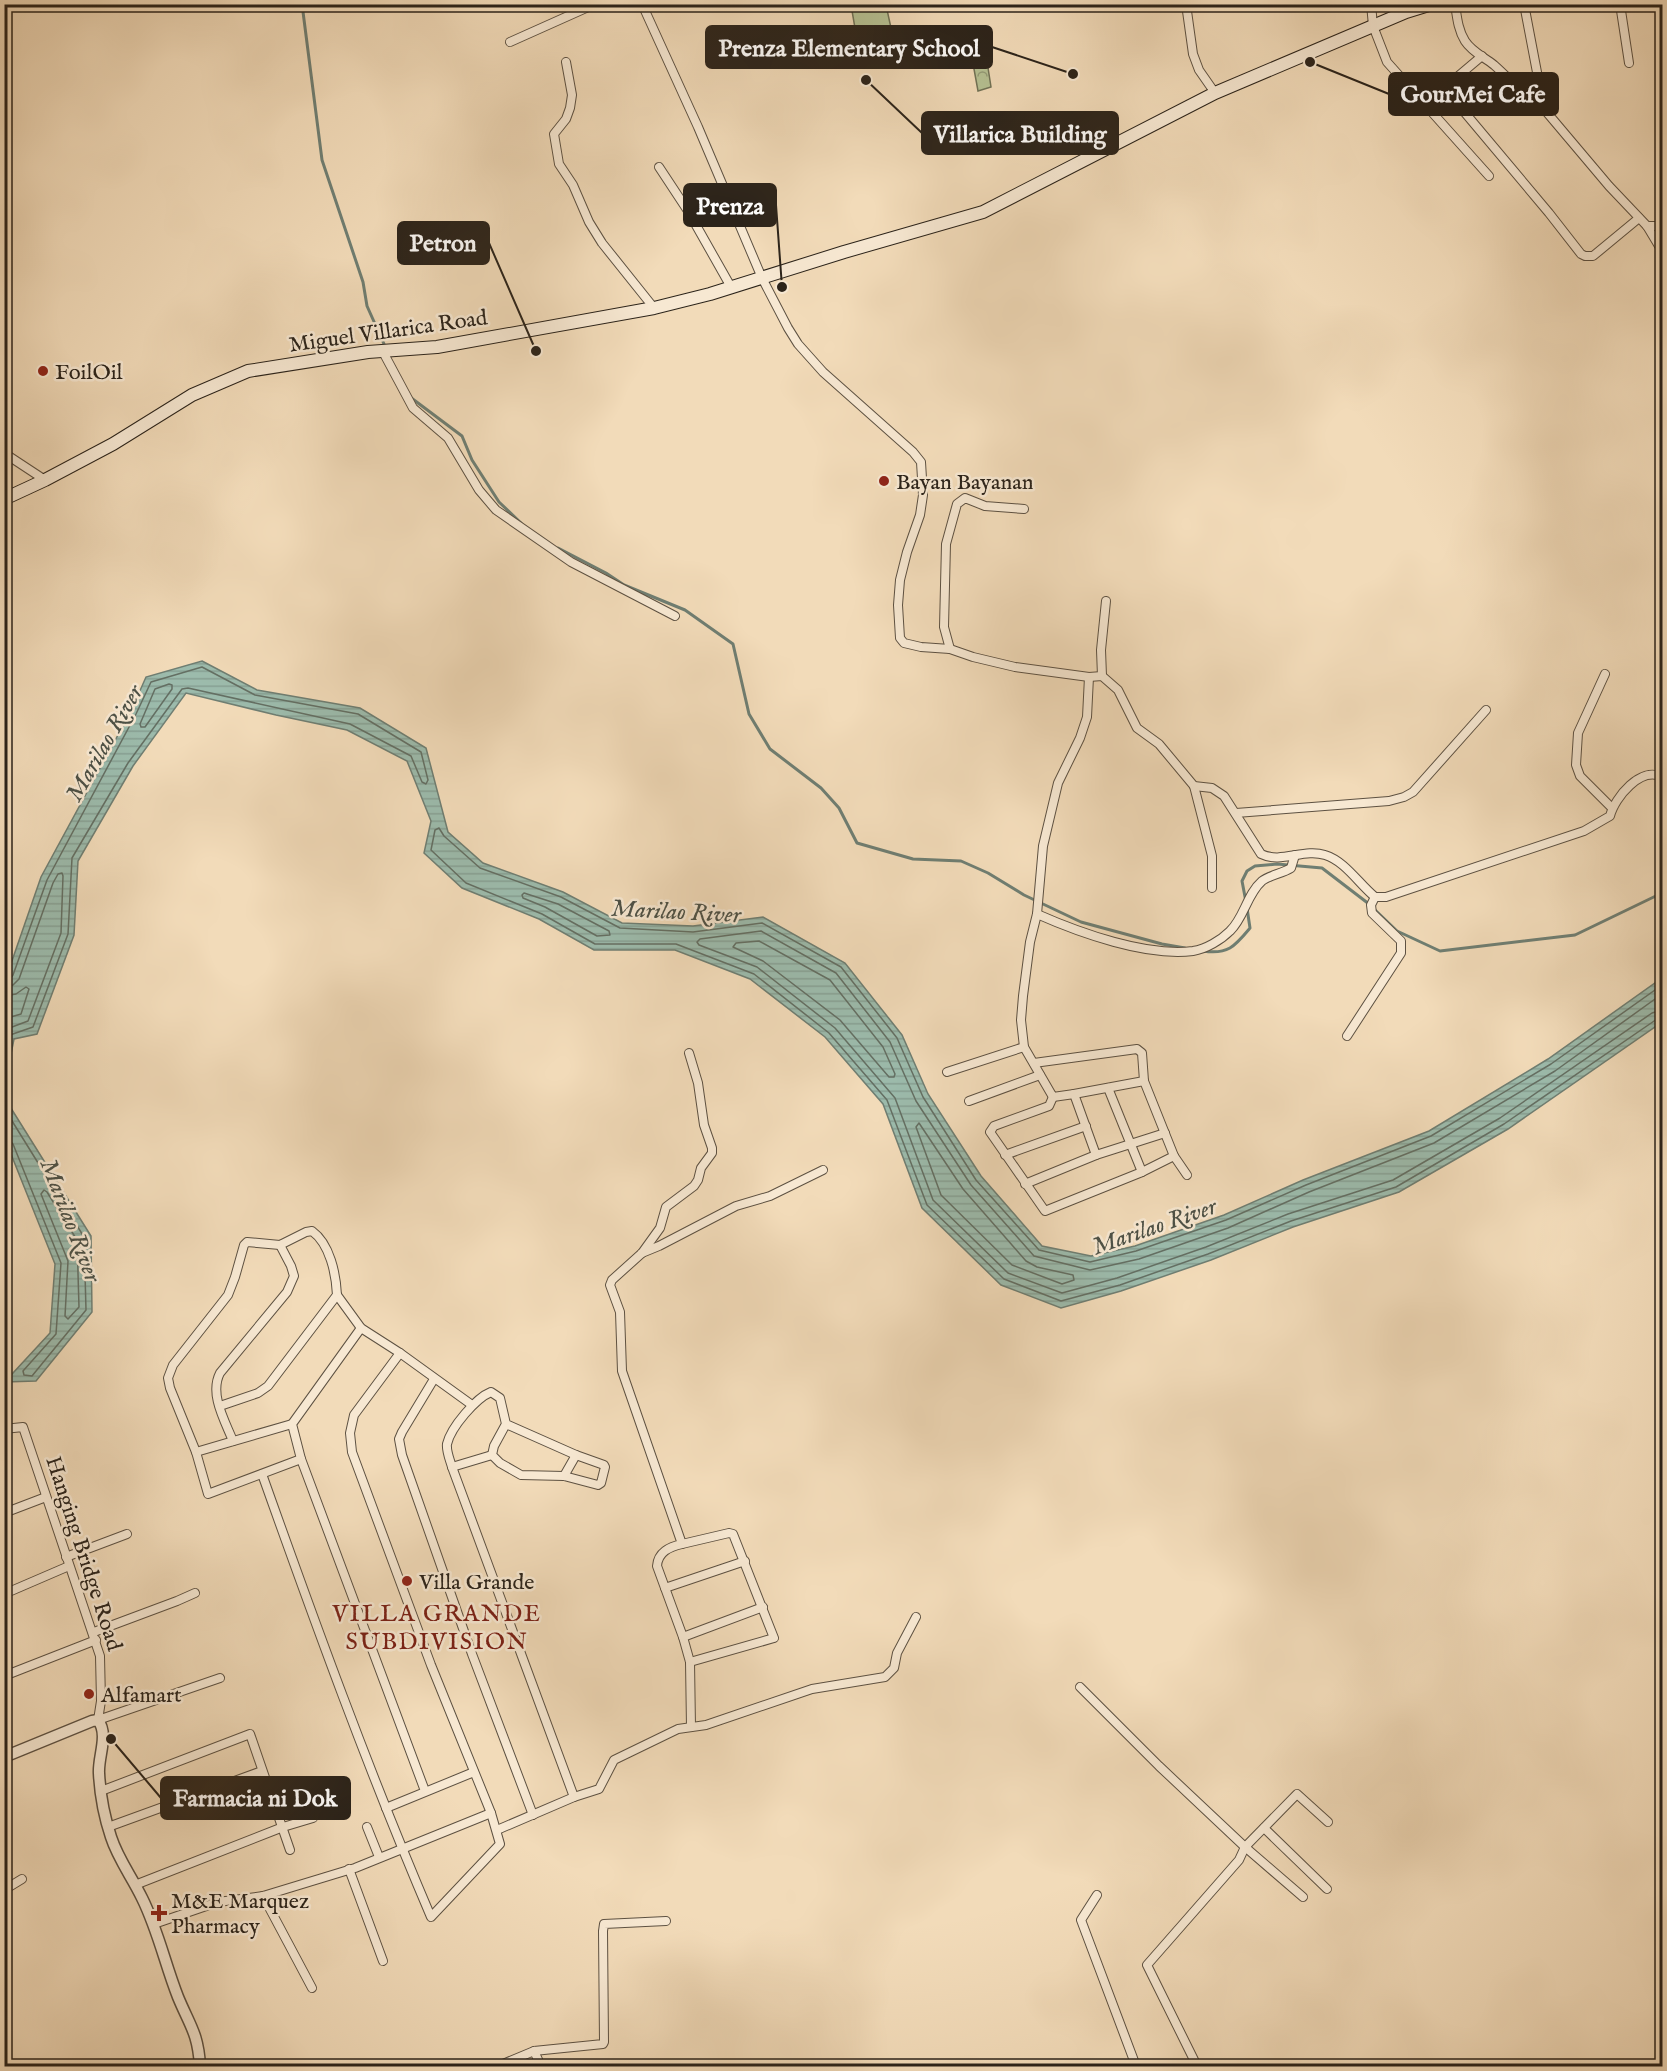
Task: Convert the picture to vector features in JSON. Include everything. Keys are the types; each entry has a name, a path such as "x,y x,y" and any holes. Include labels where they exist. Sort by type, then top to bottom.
{"main road":[{"name":"Miguel Villarica Road","path":"4,499 112,444 192,394 248,371 382,350 437,347 654,308 984,212 1215,93 1406,12 1432,4"}],"street":[{"path":"510,42 595,4"},
{"path":"642,4 698,127 762,278 788,328 806,354 919,458 923,470 923,495 920,515 900,580 898,631 900,638 904,642 921,647 950,649 1015,667 1102,676 1118,690 1137,728 1159,744 1194,786 1212,856 1212,888"},
{"path":"1186,4 1193,54 1199,70 1215,93"},
{"path":"1371,4 1373,26 1387,62 1488,176"},
{"path":"1455,4 1463,39 1470,49 1482,56 1532,102 1544,109 1609,186 1647,226 1662,251"},
{"path":"1524,4 1544,109"},
{"path":"1620,4 1629,63"},
{"path":"1482,56 1450,83 1448,91 1550,213 1581,254 1593,256 1640,218"},
{"path":"566,62 572,95 566,119 554,134 559,164 573,185 589,222 602,243 654,308"},
{"path":"659,167 688,211 731,287"},
{"path":"1647,226 1662,226"},
{"path":"1662,276 1660,286 1662,300"},
{"path":"382,350 412,408 448,438 479,490 496,510 572,562 675,616"},
{"path":"4,453 45,480"},
{"path":"950,649 944,627 946,544 959,500 965,498 985,506 1024,509"},
{"path":"1102,676 1101,650 1106,601"},
{"path":"1605,674 1578,733 1576,765 1580,776 1612,808"},
{"path":"1053,1097 1024,1047 1021,1020 1023,996 1030,942 1040,897 1043,846 1058,783 1080,738 1087,717 1089,676"},
{"path":"1236,813 1389,801 1404,797 1413,792 1432,772 1486,710"},
{"path":"1194,786 1212,788 1224,796 1261,854 1269,858 1312,853 1327,856 1337,861 1375,897 1386,897 1584,831 1610,816 1620,796 1641,777 1652,774 1662,777"},
{"path":"1037,911 1067,927 1138,947 1168,951 1196,950 1215,942 1231,930 1256,887 1264,879 1291,868 1295,855"},
{"path":"1347,1036 1401,953 1401,941 1372,913 1371,905 1375,897"},
{"path":"947,1072 1024,1047"},
{"path":"1034,1064 1140,1049 1144,1081 1174,1156 1187,1174"},
{"path":"682,1544 622,1371 620,1312 610,1285 612,1280 642,1253 660,1228 666,1207 694,1186 701,1167 712,1153 704,1125 698,1083 689,1053"},
{"path":"969,1101 1040,1075"},
{"path":"1053,1097 1144,1081"},
{"path":"1108,1088 1142,1172"},
{"path":"1074,1094 1096,1155"},
{"path":"1053,1097 1049,1106 991,1128 991,1135 1045,1211 1142,1172 1174,1156"},
{"path":"1005,1155 1086,1126"},
{"path":"1025,1184 1096,1155 1165,1133"},
{"path":"642,1253 736,1206 770,1196 824,1170"},
{"path":"301,1459 208,1494 196,1452 170,1388 169,1372 228,1294 243,1245 247,1242 280,1245 306,1232 312,1231 317,1234 331,1261 337,1295 361,1328 472,1405"},
{"path":"233,1441 220,1406 216,1380 287,1292 294,1276 280,1245"},
{"path":"220,1406 258,1393 268,1386 337,1295"},
{"path":"196,1452 292,1424 361,1328"},
{"path":"262,1474 338,1685 401,1849 431,1917 500,1844 497,1830 431,1665 351,1446 350,1433 354,1415 400,1353"},
{"path":"434,1379 402,1432 399,1439 400,1447 472,1654 533,1815"},
{"path":"492,1455 494,1446 506,1424 500,1398 490,1392 472,1405 448,1439 446,1446 574,1797"},
{"path":"292,1424 301,1459 425,1791"},
{"path":"492,1455 500,1463 521,1475 564,1476 598,1485 601,1483 604,1465 506,1424"},
{"name":"Hanging Bridge Road","path":"4,1429 23,1427 95,1636 102,1668 98,1720 104,1732 99,1771 108,1827 122,1863 154,1924 179,1999 196,2036 200,2067"},
{"path":"452,1467 492,1455"},
{"path":"564,1476 576,1455"},
{"path":"4,1513 46,1497"},
{"path":"4,1594 127,1534"},
{"path":"690,1662 774,1638 733,1534 671,1546 658,1559 657,1566 684,1637 690,1662 691,1727"},
{"path":"665,1588 745,1561"},
{"path":"4,1676 195,1593"},
{"path":"684,1637 763,1607"},
{"path":"497,1830 574,1797 599,1789 614,1760 678,1729 717,1722 812,1689 885,1677 894,1668 897,1653 916,1617"},
{"path":"4,1757 84,1724 220,1678"},
{"path":"1080,1687 1245,1847 1303,1897"},
{"path":"101,1791 250,1734 290,1850"},
{"path":"108,1827 262,1771"},
{"path":"386,1808 474,1772"},
{"path":"1197,2067 1147,1965 1239,1860 1245,1847 1297,1794 1328,1822"},
{"path":"154,1924 218,1902 263,1896 349,1869 490,1813"},
{"path":"135,1885 283,1827 313,1818"},
{"path":"368,1827 379,1857"},
{"path":"1264,1828 1327,1888"},
{"path":"349,1869 383,1961"},
{"path":"4,1890 22,1879"},
{"path":"1097,1895 1081,1920 1136,2067"},
{"path":"263,1896 312,1988"},
{"path":"498,2067 534,2051 603,2044 604,1924 666,1921"},
{"path":"534,2051 540,2067"}],"green space":[{"path":"851,5 886,5 891,28 856,34"},
{"path":"986,55 991,87 978,91 972,58"}],"water":[{"path":"202,661 257,690 360,708 426,748 448,832 483,863 563,892 622,923 693,926 763,917 845,963 902,1035 928,1094 981,1176 1042,1246 1091,1256 1135,1246 1224,1215 1303,1180 1429,1131 1548,1059 1662,978 1662,1022 1508,1129 1399,1192 1293,1227 1211,1260 1121,1291 1061,1308 1001,1285 922,1208 883,1104 825,1037 750,979 675,950 594,950 539,919 462,888 424,853 431,821 407,761 347,730 186,693 133,766 78,861 74,935 37,1034 14,1039 5,1084 5,981 41,877 131,711 146,677"},
{"name":"Marilao River","path":"4,1097 91,1236 92,1312 36,1381 5,1382 5,1371 12,1374 50,1333 55,1264 5,1139"}],"waterway":[{"path":"302,4 322,160 363,282 367,306 384,344"},
{"path":"410,397 462,436 472,460 499,502 521,523"},
{"path":"558,548 624,585 685,610 733,644 749,714 770,749 821,788 839,808 857,843 913,859 961,861 1081,922 1185,948"},
{"path":"1246,902 1242,881 1247,871 1255,866 1277,864 1322,868 1369,904"},
{"path":"1373,908 1397,931 1440,951 1575,935 1662,893"},
{"path":"1203,951 1219,952 1230,948 1240,940 1250,928 1247,908"}],"place":[{"name":"GourMei Cafe","path":"1310,62"},
{"name":"Prenza Elementary School","path":"1073,74"},
{"name":"Villarica Building","path":"866,80"},
{"name":"Prenza","path":"782,287"},
{"name":"Petron","path":"536,351"},
{"name":"FoilOil","path":"43,371"},
{"name":"Bayan Bayanan","path":"884,481"},
{"name":"Villa Grande","path":"407,1581"},
{"name":"Alfamart","path":"89,1694"},
{"name":"Farmacia ni Dok","path":"111,1739"},
{"name":"M&E Marquez Pharmacy","path":"159,1913"}],"district":[{"name":"VILLA GRANDE SUBDIVISION","path":"437,1627"}]}
